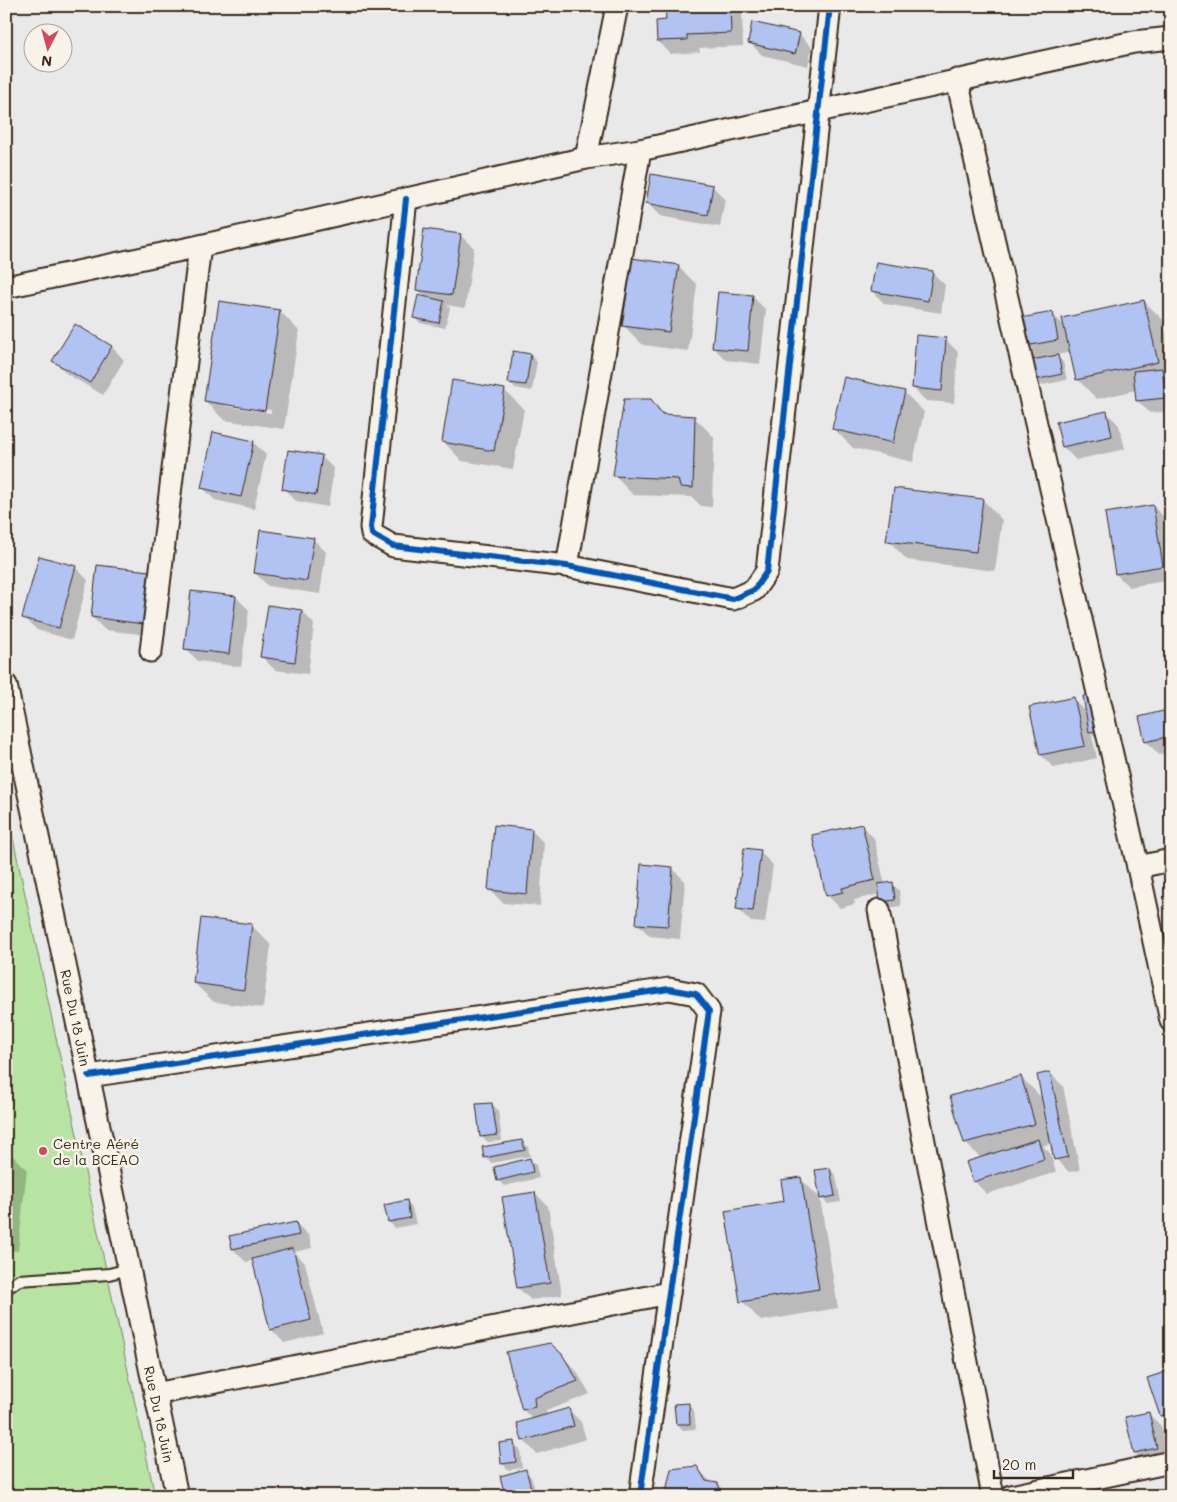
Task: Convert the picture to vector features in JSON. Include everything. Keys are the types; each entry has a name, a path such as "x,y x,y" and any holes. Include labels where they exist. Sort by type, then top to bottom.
{"street":[{"path":"586,158 617,6"},
{"path":"406,199 371,527 372,534 393,546 568,566 733,599 754,590 767,571 830,6"},
{"path":"6,287 200,246 586,158 640,150 1134,42 1171,38"},
{"path":"957,80 1138,867 1171,1022"},
{"path":"568,566 640,150"},
{"path":"151,651 200,246"},
{"name":"Rue Du 18 Juin","path":"6,685 177,1496"},
{"path":"1138,867 1171,860"},
{"path":"879,910 993,1496"},
{"path":"89,1076 669,989 696,994 709,1011 640,1496"},
{"path":"155,1394 669,1293"},
{"path":"1011,1496 1171,1462"}],"lane":[{"path":"6,1289 19,1280 109,1274 129,1269"}],"green space":[{"name":"Centre Aéré de la BCEAO","path":"6,806 155,1496 6,1496"}],"building":[{"path":"665,6 730,6 731,33 687,35 687,40 657,41 656,21 666,20"},
{"path":"752,22 800,33 795,54 748,43"},
{"path":"651,174 713,185 708,215 646,203"},
{"path":"424,229 461,234 452,295 416,290"},
{"path":"632,258 679,265 669,332 622,326"},
{"path":"876,262 933,271 928,301 871,291"},
{"path":"718,292 753,295 748,351 712,348"},
{"path":"418,295 444,301 439,323 413,318"},
{"path":"1144,300 1158,362 1076,380 1062,318"},
{"path":"219,301 280,310 265,411 204,401"},
{"path":"1053,312 1058,340 1020,347 1015,319"},
{"path":"75,324 112,346 90,383 52,361"},
{"path":"916,335 946,338 942,391 912,388"},
{"path":"513,351 531,354 526,385 508,383"},
{"path":"1058,355 1062,374 1030,381 1026,361"},
{"path":"1162,368 1166,398 1136,401 1133,371"},
{"path":"844,377 905,391 893,443 832,429"},
{"path":"452,380 505,389 494,451 442,442"},
{"path":"624,399 651,399 662,414 695,416 693,488 680,487 678,479 613,476"},
{"path":"1107,411 1112,436 1062,447 1056,422"},
{"path":"213,432 254,441 241,497 201,488"},
{"path":"288,450 322,455 316,495 282,489"},
{"path":"894,488 983,499 976,552 886,541"},
{"path":"1153,505 1163,566 1115,574 1105,513"},
{"path":"260,530 314,538 307,581 254,573"},
{"path":"39,556 76,566 59,628 22,618"},
{"path":"97,565 149,571 143,624 91,617"},
{"path":"191,591 236,596 229,654 184,649"},
{"path":"268,605 302,610 295,662 260,657"},
{"path":"1096,694 1101,730 1089,732 1083,696"},
{"path":"1074,697 1085,746 1040,755 1029,707"},
{"path":"1171,709 1171,736 1145,742 1139,717"},
{"path":"862,824 875,880 842,888 843,892 826,896 812,835"},
{"path":"494,825 532,829 527,894 488,890"},
{"path":"744,848 761,850 753,911 736,909"},
{"path":"641,864 673,867 668,926 636,924"},
{"path":"893,882 895,900 880,902 878,884"},
{"path":"201,918 252,924 244,990 193,983"},
{"path":"1050,1072 1068,1157 1054,1160 1037,1075"},
{"path":"1021,1076 1035,1124 964,1143 950,1096"},
{"path":"492,1103 497,1135 480,1137 476,1104"},
{"path":"1038,1139 1044,1159 973,1182 966,1162"},
{"path":"522,1140 525,1150 484,1158 482,1147"},
{"path":"530,1158 533,1172 497,1181 494,1167"},
{"path":"830,1168 835,1196 820,1199 815,1170"},
{"path":"801,1177 819,1289 740,1302 725,1211 784,1201 781,1180"},
{"path":"535,1192 550,1283 517,1288 502,1197"},
{"path":"407,1200 410,1218 388,1222 384,1205"},
{"path":"296,1222 299,1235 232,1249 229,1236"},
{"path":"293,1248 311,1320 270,1330 252,1259"},
{"path":"550,1343 562,1354 578,1381 534,1398 535,1407 522,1410 506,1352"},
{"path":"1171,1370 1171,1413 1160,1416 1147,1378"},
{"path":"689,1403 690,1424 676,1424 674,1404"},
{"path":"569,1408 574,1426 522,1441 517,1423"},
{"path":"1149,1412 1157,1448 1134,1453 1125,1417"},
{"path":"514,1441 516,1462 501,1464 499,1443"},
{"path":"697,1466 706,1481 718,1483 722,1496 665,1496 671,1469"},
{"path":"526,1469 533,1496 505,1496 500,1476"},
{"path":"773,1489 774,1496 741,1496"}],"waterway":[{"path":"1168,6 1171,23"}],"cycle path":[{"path":"406,199 371,527 372,534 393,546 567,566 733,599 754,590 767,571 830,6"},
{"path":"89,1076 669,989 696,994 709,1011 640,1496"}],"place":[{"name":"Centre Aéré de la BCEAO","path":"43,1151"}]}
